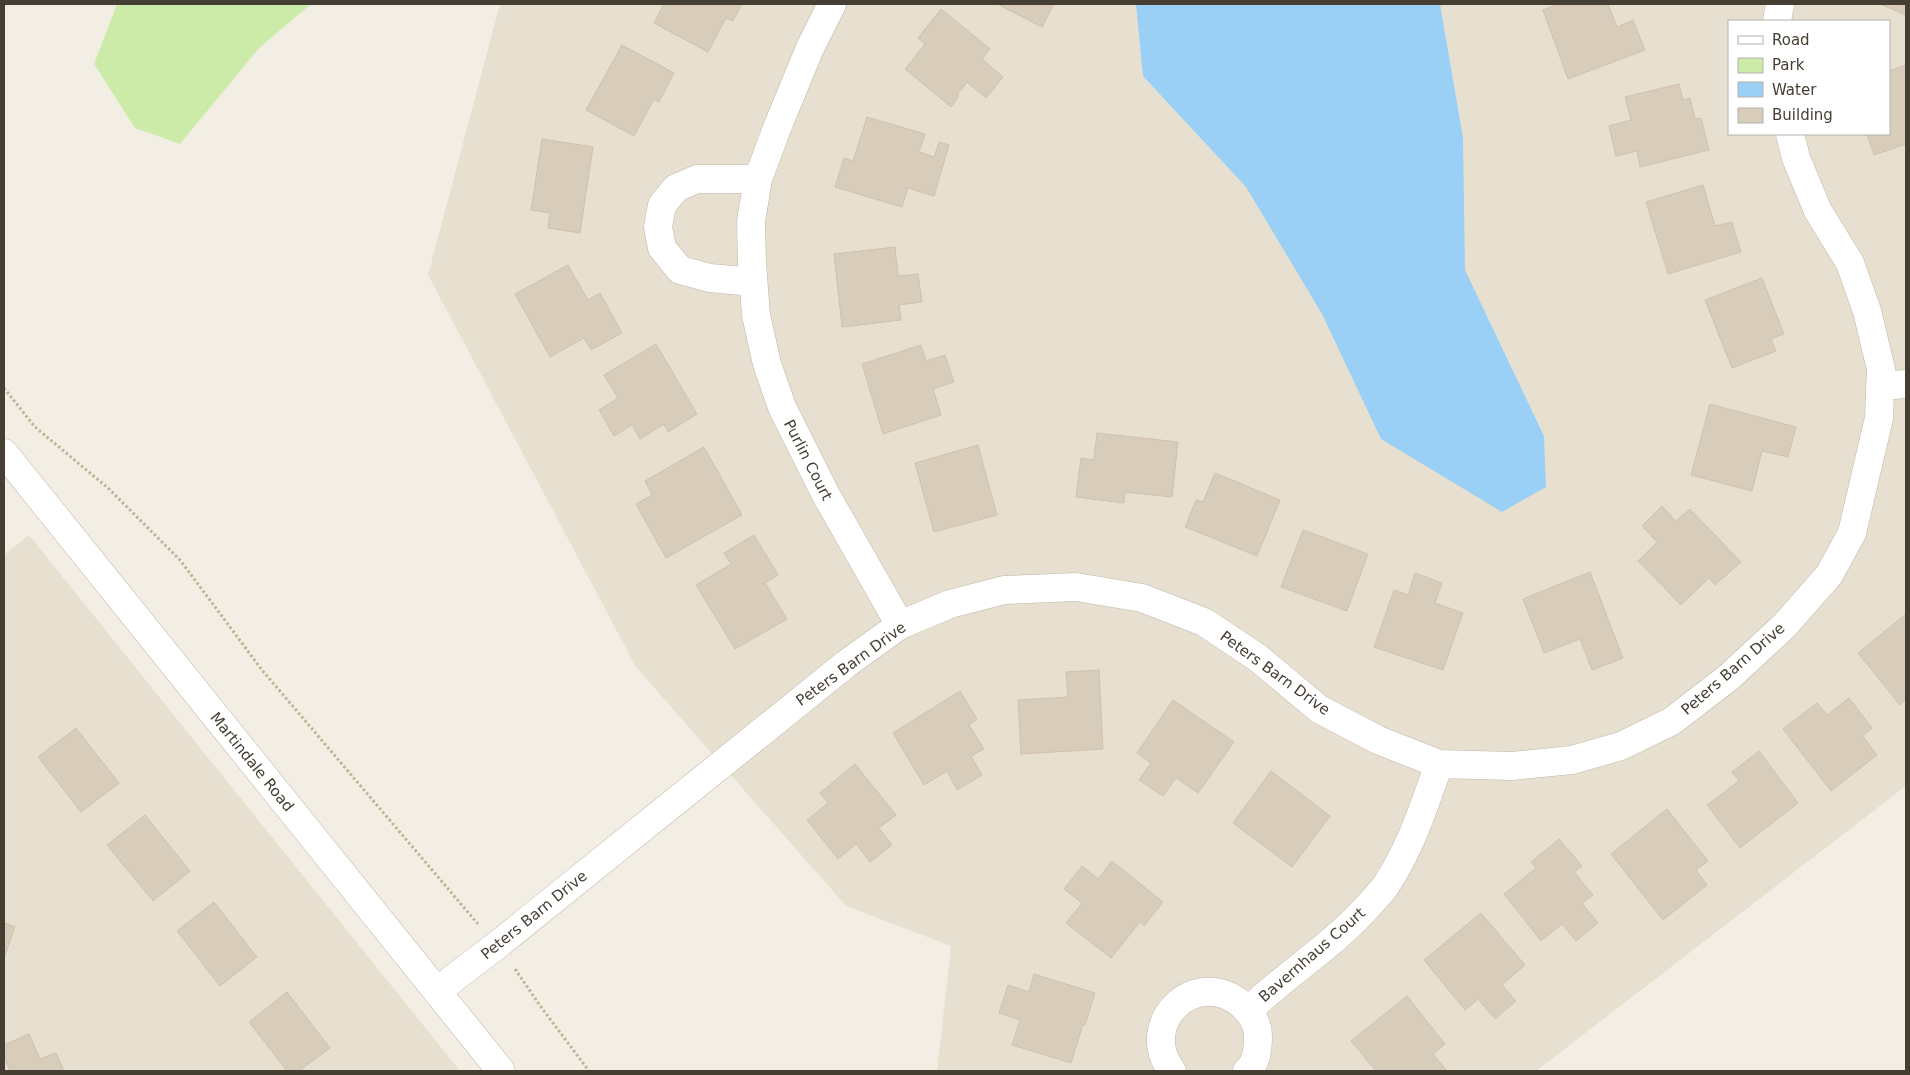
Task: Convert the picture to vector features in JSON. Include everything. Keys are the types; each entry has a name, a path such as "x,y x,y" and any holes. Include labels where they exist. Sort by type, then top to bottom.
{"street":[{"name":"Purlin Court","path":"832,4 806,57 758,179 752,221 753,282 756,315 767,364 782,407 826,495 900,625"},
{"path":"1777,20 1780,4"},
{"name":"Peters Barn Drive","path":"436,991 496,946 846,664 900,625 950,604 1004,590 1076,587 1142,598 1204,622 1258,658 1319,709 1378,740 1439,764 1512,766 1572,760 1621,746 1672,721 1729,677 1784,626 1829,575 1852,532 1879,418 1893,385 1881,369 1867,311 1850,263 1818,211 1796,158 1790,135"},
{"path":"753,282 710,278 680,270 662,248 658,227 662,205 676,188 697,179 758,179"},
{"name":"Martindale Road","path":"4,453 501,1071"},
{"name":"Bavernhaus Court","path":"1249,1010 1268,992 1323,949 1350,925 1385,887 1408,849 1439,764"},
{"name":"Bavernhaus Court","path":"1172,1071 1165,1062 1160,1042 1164,1022 1176,1005 1193,994 1214,991 1233,997 1249,1010 1258,1029 1258,1049 1247,1071"}],"path":[{"path":"4,388 35,427 108,488 180,560 262,670 511,963 589,1071"}],"shaded area":[{"path":"500,4 1906,4 1906,786 1536,1071 937,1071 951,946 846,906 636,667 428,275"},
{"path":"29,535 460,1071 4,1071 4,555"}],"green space":[{"path":"117,4 311,4 259,48 180,144 135,128 94,64"}],"water":[{"path":"1136,4 1440,4 1463,138 1465,270 1544,436 1546,487 1502,512 1381,439 1322,314 1246,187 1143,76"}],"building":[{"path":"664,4 742,4 733,21 726,18 708,52 654,23"},
{"path":"997,4 1054,4 1042,27"},
{"path":"1559,4 1608,4 1617,27 1633,20 1645,50 1568,79 1543,10"},
{"path":"1880,4 1906,4 1906,15"},
{"path":"941,9 990,49 982,59 1003,77 986,98 967,82 951,107 905,69 925,44 918,38"},
{"path":"622,45 674,73 659,102 654,99 634,136 586,110"},
{"path":"1906,65 1906,144 1874,155 1867,135 1890,135 1890,71"},
{"path":"1679,84 1683,100 1690,98 1695,119 1701,118 1709,150 1640,167 1637,151 1616,156 1609,126 1631,120 1625,97"},
{"path":"867,117 925,134 919,152 934,157 939,142 949,145 934,196 908,188 902,207 835,187 844,158 853,161"},
{"path":"542,139 593,147 580,233 548,228 550,213 531,210"},
{"path":"1703,185 1715,226 1732,222 1741,252 1668,274 1646,202"},
{"path":"895,247 898,276 918,274 922,302 899,305 901,320 842,327 834,254"},
{"path":"568,265 588,300 600,293 622,333 591,350 584,338 550,357 515,294"},
{"path":"1762,278 1784,334 1771,339 1776,351 1732,368 1705,300"},
{"path":"656,344 697,414 668,432 664,424 640,439 632,425 614,436 599,410 618,398 604,375"},
{"path":"921,345 926,361 945,355 954,382 933,389 941,415 883,434 862,364"},
{"path":"1710,404 1796,427 1788,457 1762,451 1752,491 1691,475"},
{"path":"1097,433 1178,442 1172,497 1125,492 1124,503 1076,497 1081,458 1094,460"},
{"path":"978,445 997,515 934,532 915,463"},
{"path":"704,447 742,515 666,558 636,504 652,495 645,481"},
{"path":"1215,473 1280,500 1257,556 1185,527 1196,500 1203,502"},
{"path":"1662,506 1676,521 1690,509 1741,562 1715,585 1709,578 1681,605 1638,561 1657,542 1642,526"},
{"path":"1303,530 1368,554 1347,611 1281,587"},
{"path":"754,535 778,575 765,583 787,619 735,649 696,585 731,564 724,553"},
{"path":"1590,572 1623,658 1592,670 1580,639 1544,653 1523,599"},
{"path":"1415,573 1442,583 1435,603 1463,613 1443,670 1374,647 1394,590 1408,595"},
{"path":"1906,614 1906,699 1900,705 1858,653"},
{"path":"1099,670 1103,749 1021,754 1018,700 1068,697 1066,672"},
{"path":"960,691 977,719 969,725 984,749 971,756 982,775 957,790 947,771 924,785 893,733"},
{"path":"1849,698 1872,728 1863,736 1877,755 1831,791 1783,729 1817,703 1827,715"},
{"path":"1173,700 1234,742 1198,793 1176,778 1163,796 1139,780 1151,763 1137,753"},
{"path":"76,728 119,783 81,812 38,757"},
{"path":"1759,751 1798,803 1740,848 1707,805 1739,781 1732,772"},
{"path":"855,764 896,815 879,828 892,845 870,862 856,844 838,859 807,820 828,803 820,793"},
{"path":"1271,771 1330,816 1292,867 1233,823"},
{"path":"1667,809 1708,861 1696,870 1707,885 1663,920 1611,854"},
{"path":"145,815 190,871 153,901 107,845"},
{"path":"1559,839 1582,866 1574,872 1593,895 1582,903 1598,923 1576,941 1562,924 1541,941 1504,894 1536,868 1531,862"},
{"path":"1112,861 1163,902 1144,926 1140,922 1111,958 1066,923 1082,903 1064,889 1082,866 1098,879"},
{"path":"214,902 257,957 220,986 177,931"},
{"path":"1481,913 1525,965 1502,985 1516,1001 1495,1019 1478,999 1465,1010 1424,960"},
{"path":"4,923 15,927 4,958"},
{"path":"1034,974 1095,993 1071,1063 1012,1045 1020,1020 999,1013 1008,985 1029,992"},
{"path":"287,992 330,1048 299,1071 287,1071 249,1022"},
{"path":"1407,996 1445,1044 1433,1054 1447,1071 1376,1071 1351,1041"},
{"path":"29,1034 40,1059 56,1053 64,1071 10,1071 4,1056 4,1045"}]}
